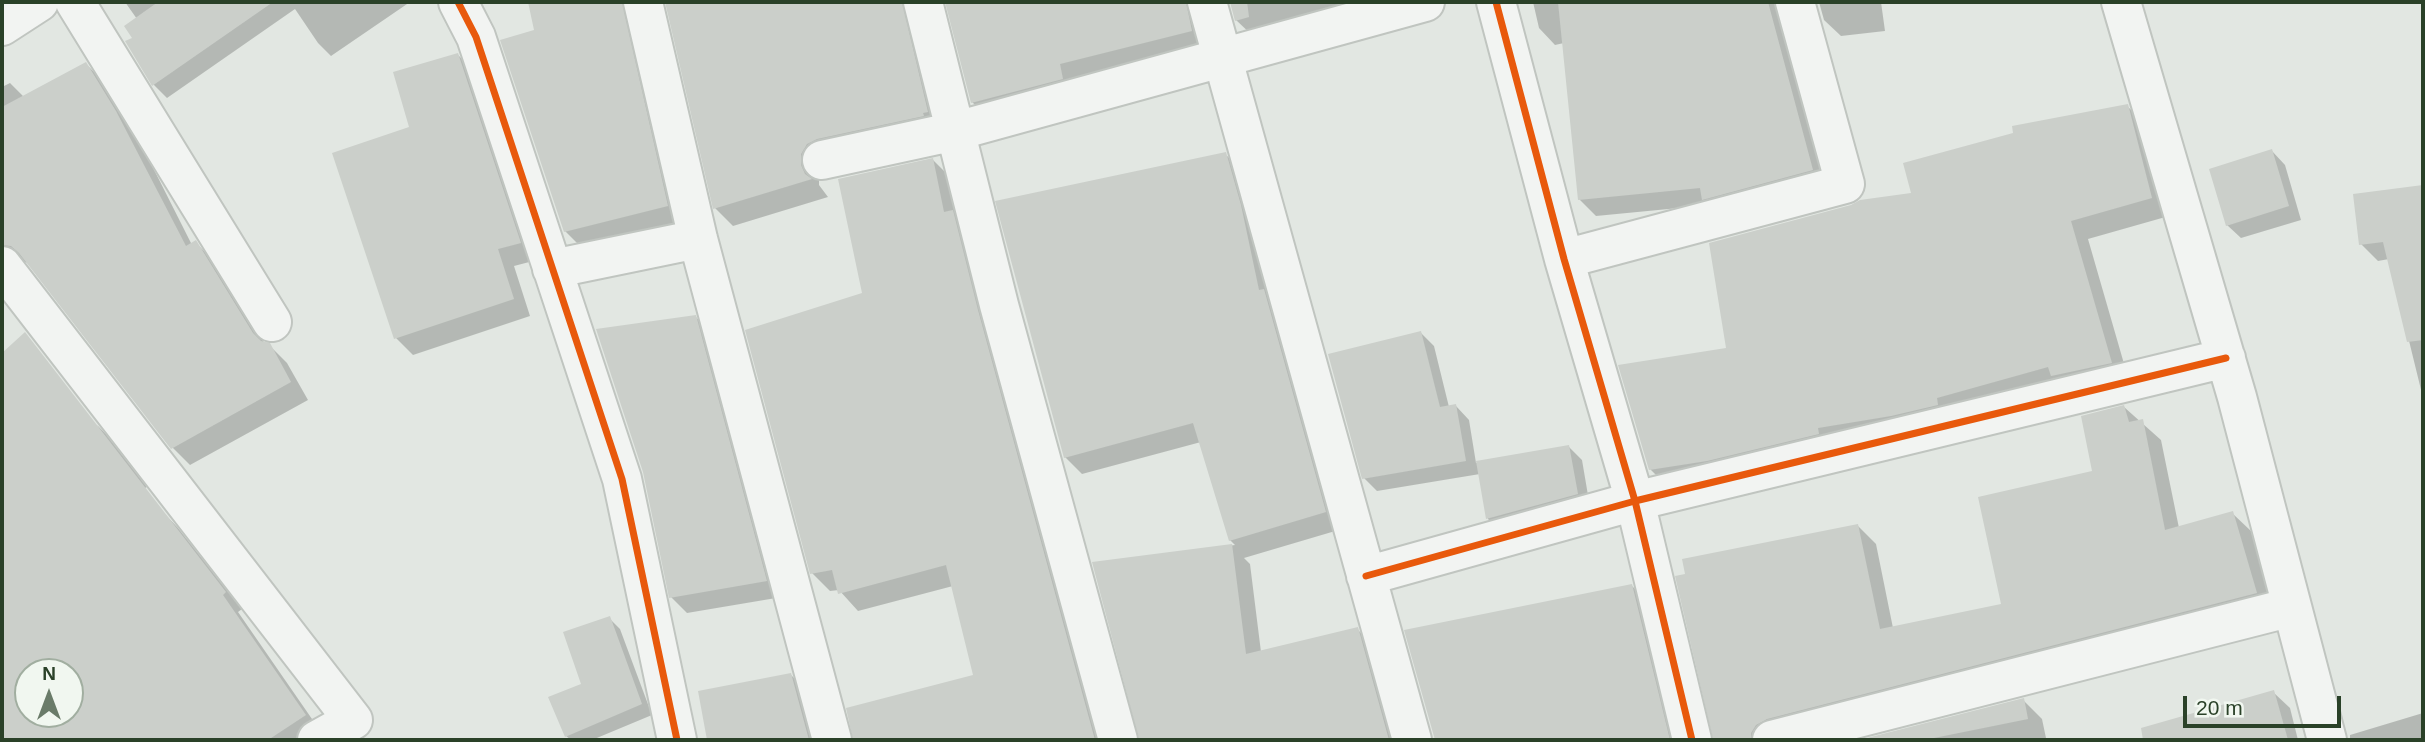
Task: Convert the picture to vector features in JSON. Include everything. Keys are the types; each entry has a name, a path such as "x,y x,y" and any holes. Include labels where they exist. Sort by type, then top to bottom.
{"street":[{"path":"2,26 39,2"},
{"path":"75,2 272,322"},
{"path":"458,2 476,37 622,479 677,740"},
{"path":"643,2 698,239 832,740"},
{"path":"923,2 1003,318 1118,740"},
{"path":"1208,2 1412,740"},
{"path":"822,160 956,131 1425,2"},
{"path":"1496,2 1564,259 1636,501 1692,740"},
{"path":"1564,259 1845,184 1795,2"},
{"path":"2121,2 2226,358 2327,740"},
{"path":"552,269 698,239"},
{"path":"2,266 353,720 317,740"},
{"path":"1366,576 1636,501 2226,358"},
{"path":"1772,740 2292,607"}],"building":[{"path":"158,2 273,2 152,86 125,41 132,38 124,26"},
{"path":"528,2 622,2 668,206 564,232 500,40 534,30"},
{"path":"665,2 902,2 928,112 923,113 924,116 817,139 807,144 801,154 801,165 805,174 812,179 713,209"},
{"path":"945,2 1186,2 1192,31 1060,64 1063,79 971,103"},
{"path":"1230,2 1247,2 1249,17 1235,21"},
{"path":"1558,2 1768,2 1813,170 1702,200 1700,188 1578,200"},
{"path":"458,53 521,243 498,249 514,299 394,339 332,153 409,127 393,72"},
{"path":"86,62 116,111 186,246 196,240 253,333 261,341 270,343 291,382 171,449 19,253 11,246 2,245 2,107"},
{"path":"2128,104 2152,198 2071,221 2112,363 2051,376 2048,367 1937,398 1938,405 1818,428 1819,434 1707,461 1649,470 1618,365 1726,348 1709,243 1851,205 1860,200 1911,193 1903,163 2013,133 2012,126"},
{"path":"2272,149 2289,206 2226,226 2209,169"},
{"path":"1226,152 1241,205 1259,290 1264,289 1326,512 1229,541 1193,423 1064,458 995,201"},
{"path":"933,158 944,212 953,210 1095,740 853,740 846,708 973,675 946,565 838,594 832,570 810,574 745,330 862,293 838,179"},
{"path":"2423,185 2423,340 2407,342 2383,242 2359,245 2353,194"},
{"path":"696,315 767,581 669,598 643,472 596,329"},
{"path":"1421,331 1440,407 1456,404 1466,461 1362,479 1328,354"},
{"path":"25,332 226,592 223,595 306,715 268,740 2,740 2,353"},
{"path":"2124,405 2129,422 2143,419 2165,530 2233,511 2257,593 1767,719 1756,725 1751,733 1751,740 1713,740 1675,576 1685,574 1682,559 1858,524 1880,629 2001,604 1978,497 2092,471 2081,416"},
{"path":"1569,445 1578,494 1486,519 1476,461"},
{"path":"1232,544 1246,654 1358,627 1389,740 1139,740 1092,562"},
{"path":"1632,584 1670,740 1435,740 1404,630"},
{"path":"610,616 642,704 565,737 548,697 581,684 563,632"},
{"path":"791,673 809,740 707,740 698,691"},
{"path":"2274,690 2288,740 2143,740 2141,728"},
{"path":"2024,698 2028,719 1924,740 1859,740"}],"cycle path":[{"path":"458,2 476,37 622,479 677,740"},
{"path":"1366,576 1635,501 1564,259 1496,2"},
{"path":"1692,740 1635,501 2226,358"}]}
